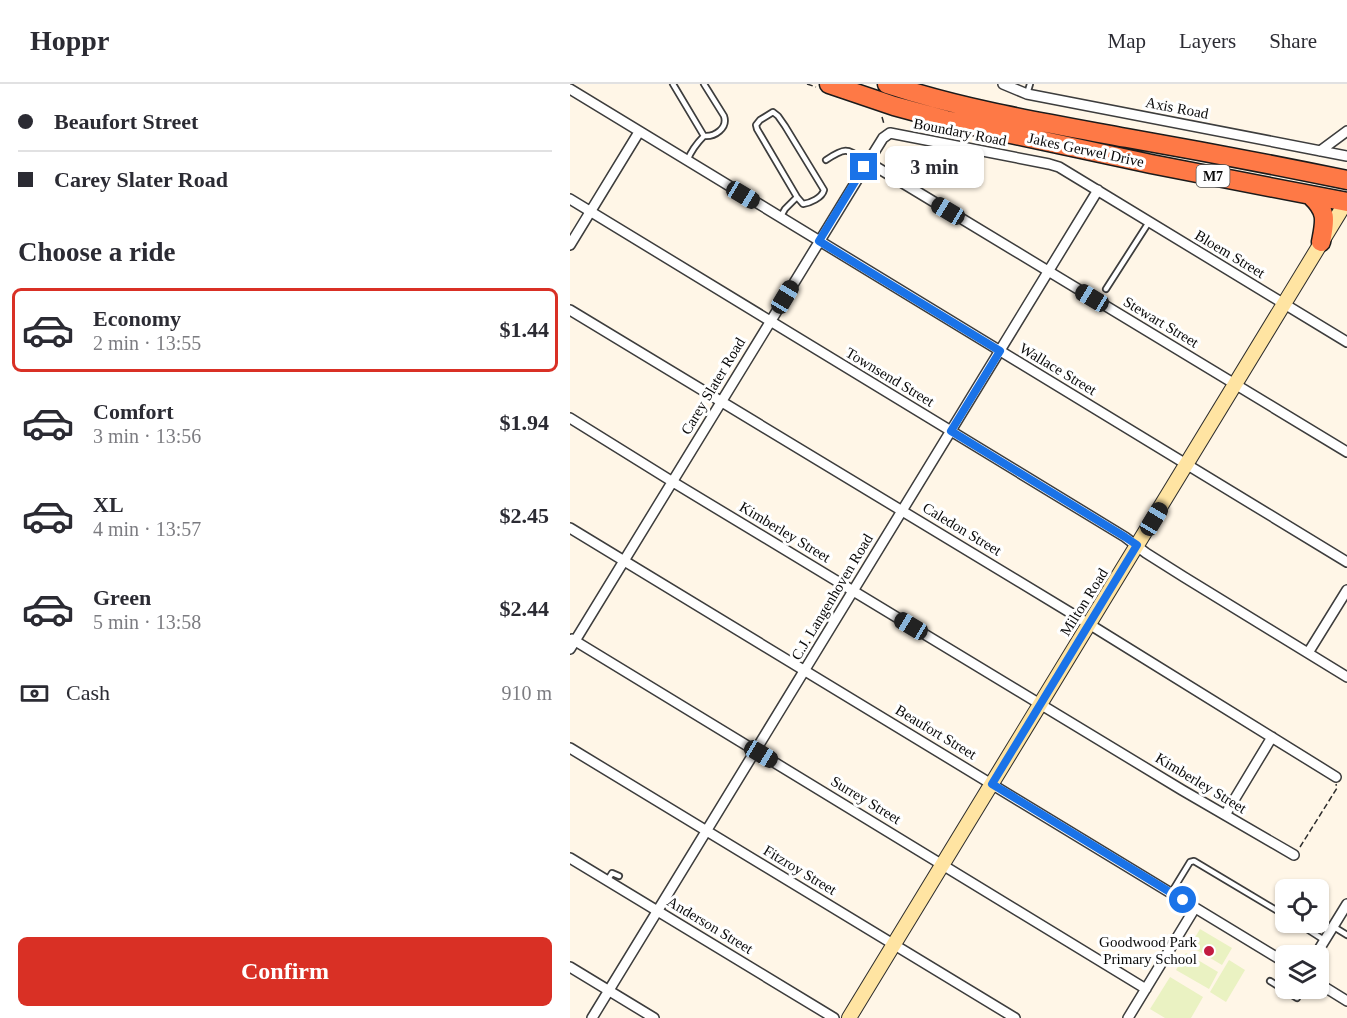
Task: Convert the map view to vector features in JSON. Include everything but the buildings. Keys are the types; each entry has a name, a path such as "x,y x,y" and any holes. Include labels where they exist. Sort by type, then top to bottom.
{"highway":[{"name":"Jakes Gerwel Drive","path":"829,84 894,106 946,120 1150,164 1347,201"},
{"path":"861,84 902,98 990,121 1013,135"},
{"name":"Jakes Gerwel Drive","path":"887,84 926,97 1002,115 1347,180"},
{"path":"1174,146 1198,158 1333,187 1342,193 1347,201"},
{"path":"1311,196 1320,205 1324,215 1321,242"}],"street":[{"name":"Axis Road","path":"1003,84 1347,156"},
{"name":"Wallace Street","path":"570,89 1347,562"},
{"path":"1320,151 1347,131"},
{"path":"570,245 639,132"},
{"name":"Boundary Road","path":"883,138 890,133 1049,164 1067,171 1098,190"},
{"name":"Carey Slater Road","path":"572,643 883,138"},
{"name":"Stewart Street","path":"868,162 1347,452"},
{"name":"Bloem Street","path":"1098,190 1347,342"},
{"name":"C.J. Langenhoven Road","path":"592,1018 1098,190"},
{"name":"Townsend Street","path":"570,199 1125,537 1184,577 1347,677"},
{"name":"Milton Road","path":"849,1018 1347,201"},
{"name":"Caledon Street","path":"570,310 1089,624 1336,777"},
{"name":"Kimberley Street","path":"570,418 1040,704 1294,855"},
{"name":"Beaufort Street","path":"570,528 1275,956"},
{"path":"1308,653 1347,590"},
{"name":"Surrey Street","path":"572,643 755,750 1146,989"},
{"path":"1225,815 1272,736"},
{"name":"Fitzroy Street","path":"570,748 1015,1018"},
{"name":"Anderson Street","path":"570,858 834,1018"},
{"path":"1322,945 1347,904"},
{"path":"1128,1018 1195,908"},
{"path":"570,967 654,1018"},
{"path":"1329,990 1347,1001"}],"lane":[{"path":"673,84 704,136"},
{"path":"687,161 694,147 704,136 710,136 723,128 726,120 704,84"},
{"path":"773,112 824,190 821,196 807,204 803,204 797,197 757,129 756,125 760,120 773,112"},
{"path":"826,160 840,151 849,150 868,162"},
{"path":"780,218 797,197"},
{"path":"1106,289 1149,222"},
{"path":"1171,893 1190,862 1194,861 1275,909"},
{"path":"607,881 612,873 619,876"},
{"path":"1333,926 1347,935"},
{"path":"1314,933 1325,940"},
{"path":"1270,981 1275,984"}],"path":[{"path":"1294,855 1337,788 1336,777"}],"green space":[{"path":"1200,929 1232,948 1222,965 1190,946"},
{"path":"1186,953 1218,972 1209,989 1176,970"},
{"path":"1229,960 1245,970 1226,1002 1210,992"},
{"path":"1170,977 1203,997 1191,1018 1165,1018 1150,1009"}],"place":[{"name":"Goodwood Park Primary School","path":"1209,951"}],"route":[{"path":"864,167 819,241 1000,351 951,431 1137,545 992,784 1183,900"}]}
